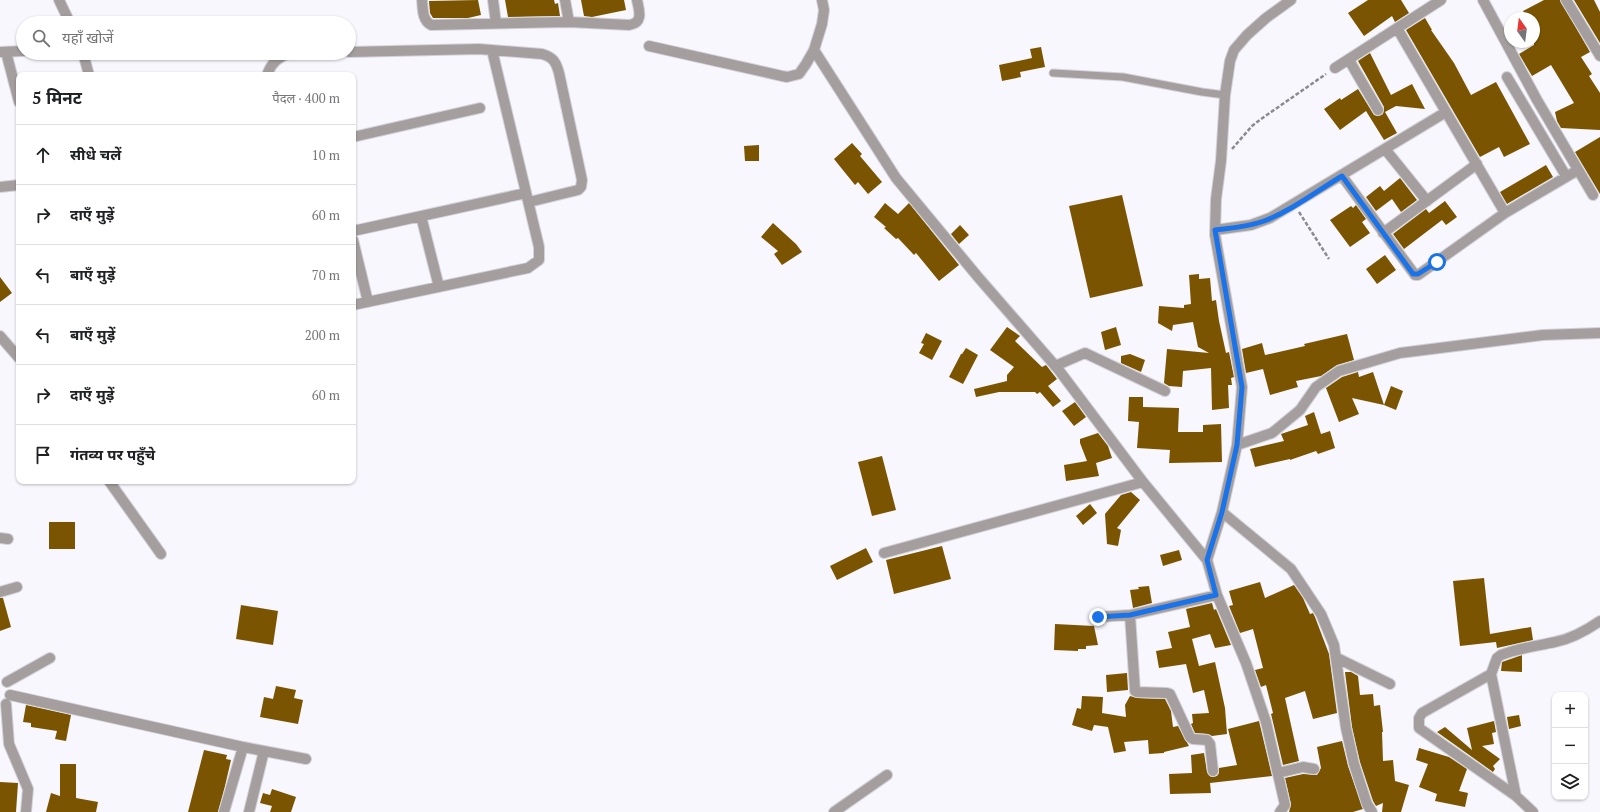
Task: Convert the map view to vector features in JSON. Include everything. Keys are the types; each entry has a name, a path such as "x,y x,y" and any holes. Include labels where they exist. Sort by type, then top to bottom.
{"street":[{"path":"59,0 67,16"},
{"path":"422,0 425,18 431,25 569,22 634,25 638,22 640,17 637,0"},
{"path":"493,0 496,23"},
{"path":"565,0 569,22"},
{"path":"649,46 787,77 794,76 802,71 815,45 822,24 824,10 822,0"},
{"path":"1207,560 1222,512 1237,445 1242,387 1215,230 1216,199 1221,161 1225,95 1230,61 1234,50 1247,35 1266,18 1291,0"},
{"path":"1335,68 1441,0"},
{"path":"1483,0 1537,100 1593,195"},
{"path":"1566,0 1600,56"},
{"path":"1397,28 1505,213"},
{"path":"815,45 896,178 978,277 1055,366 1143,482 1207,560 1216,595 1248,670 1266,722 1285,805 1280,812"},
{"path":"356,52 472,49 542,54 550,56 555,60 560,73 582,180 582,184 578,190 421,216 356,230"},
{"path":"356,304 528,268 539,260 539,247 492,50"},
{"path":"16,51 3,52 16,93"},
{"path":"85,60 88,72"},
{"path":"268,72 271,66 277,60"},
{"path":"1349,60 1378,110"},
{"path":"1507,77 1566,176"},
{"path":"356,136 480,108"},
{"path":"1215,230 1263,222 1295,205 1446,112"},
{"path":"1386,149 1427,201"},
{"path":"1383,233 1476,164"},
{"path":"1342,176 1413,274 1417,275 1505,213 1578,170"},
{"path":"0,187 16,185"},
{"path":"421,216 439,287"},
{"path":"356,252 368,302"},
{"path":"1237,445 1272,434 1300,410 1316,387 1339,371 1400,353 1543,336 1600,333"},
{"path":"0,336 16,355"},
{"path":"1055,366 1085,353 1165,391"},
{"path":"884,553 1143,482"},
{"path":"111,484 161,554"},
{"path":"1222,512 1290,569 1321,614 1334,645 1337,658 1346,728 1354,764 1367,804 1372,812"},
{"path":"0,592 17,587"},
{"path":"1098,617 1130,615 1216,595"},
{"path":"1130,615 1135,691 1170,694 1190,737 1193,739 1207,740 1210,744 1213,771"},
{"path":"1516,796 1491,674 1497,658 1501,655 1531,646 1557,642 1586,631 1600,621"},
{"path":"26,812 28,789 8,744 4,679 50,658"},
{"path":"1337,658 1390,684"},
{"path":"1491,674 1422,713 1419,718 1418,728 1516,796 1533,812"},
{"path":"5,702 306,759"},
{"path":"224,812 243,747"},
{"path":"249,812 264,751"},
{"path":"1278,773 1303,767 1314,769"},
{"path":"834,812 887,775"}],"lane":[{"path":"1052,73 1123,77 1225,95"}],"path":[{"path":"1221,161 1256,123 1335,68"},
{"path":"1295,205 1329,259"}],"building":[{"path":"478,0 481,15 468,18 433,18 430,13 429,1"},
{"path":"505,0 554,0 555,4 558,3 560,16 508,17"},
{"path":"581,0 624,0 626,10 592,17 584,16"},
{"path":"1368,0 1401,0 1409,13 1395,22 1392,16 1364,36 1348,13"},
{"path":"1544,0 1560,0 1590,52 1581,57 1592,74 1589,76 1600,93 1600,130 1561,128 1557,121 1555,112 1574,103 1551,65 1532,76 1519,54 1529,48 1540,48 1540,12 1523,11"},
{"path":"1574,0 1594,0 1600,12 1600,43"},
{"path":"1425,18 1431,30 1454,63 1471,95 1496,82 1530,144 1504,157 1499,147 1480,157 1406,30"},
{"path":"1041,47 1045,67 1020,72 1021,77 1002,81 999,65 1032,58 1030,49"},
{"path":"1370,53 1391,95 1412,84 1425,109 1396,106 1385,112 1397,133 1384,140 1366,111 1340,130 1324,109 1340,98 1341,100 1358,89 1374,115 1378,116 1383,114 1384,107 1358,61"},
{"path":"1600,137 1600,194 1575,152"},
{"path":"852,143 862,154 860,156 882,182 868,194 858,182 855,185 834,159"},
{"path":"759,145 759,161 745,161 744,146"},
{"path":"1546,165 1553,177 1507,204 1500,192"},
{"path":"1400,178 1417,200 1401,212 1392,199 1376,211 1366,197 1380,186 1384,191"},
{"path":"1122,195 1143,286 1090,298 1069,206"},
{"path":"1445,201 1457,217 1446,225 1442,220 1404,249 1393,234 1426,209 1429,213"},
{"path":"885,203 898,214 909,203 959,265 939,281 916,253 914,255 898,238 896,239 884,228 886,227 874,217"},
{"path":"1356,205 1366,219 1362,222 1370,233 1350,247 1330,220 1351,206 1353,208"},
{"path":"773,223 796,244 802,252 782,265 774,254 778,251 761,237"},
{"path":"960,225 969,235 959,244 951,234"},
{"path":"1385,255 1396,270 1377,284 1366,269"},
{"path":"1199,274 1199,279 1210,278 1212,301 1216,300 1226,353 1229,352 1234,377 1231,378 1232,385 1228,385 1229,408 1212,410 1211,368 1183,371 1182,387 1169,386 1164,383 1167,349 1209,353 1198,347 1193,322 1173,325 1172,331 1158,323 1159,306 1184,308 1184,305 1191,304 1189,275"},
{"path":"0,277 12,293 0,302"},
{"path":"1007,327 1020,336 1015,341 1042,367 1046,365 1057,379 1048,386 1061,401 1053,407 1040,392 1037,394 1035,392 999,392 976,397 974,389 1007,381 1007,375 1014,367 990,350"},
{"path":"1116,327 1121,345 1105,350 1101,332"},
{"path":"926,333 942,341 932,360 919,353 924,344 921,343"},
{"path":"1347,334 1354,360 1337,365 1321,376 1296,381 1298,387 1270,395 1263,369 1246,373 1242,349 1262,343 1265,355 1305,346 1304,344"},
{"path":"966,348 978,355 963,384 949,377 961,354"},
{"path":"1130,354 1145,360 1141,372 1121,363 1121,356"},
{"path":"1358,372 1359,377 1373,372 1384,405 1352,398 1359,414 1339,422 1326,388 1342,377"},
{"path":"1391,386 1403,391 1396,410 1384,405"},
{"path":"1129,397 1143,397 1143,407 1179,408 1178,432 1203,432 1203,425 1221,424 1222,462 1169,463 1170,450 1137,448 1139,422 1128,421"},
{"path":"1075,402 1086,417 1074,426 1062,411"},
{"path":"1314,412 1321,434 1330,431 1335,448 1318,454 1316,451 1290,460 1255,467 1250,449 1284,441 1281,434 1308,425 1305,416"},
{"path":"1098,433 1108,446 1112,458 1096,463 1099,476 1066,481 1064,465 1087,461 1080,443 1080,439"},
{"path":"882,456 896,510 872,516 858,462"},
{"path":"1131,492 1140,500 1117,528 1121,530 1118,546 1107,544 1105,514 1121,495"},
{"path":"1090,504 1097,513 1083,525 1076,516"},
{"path":"49,522 75,522 75,549 49,549"},
{"path":"942,546 951,579 894,594 886,560"},
{"path":"866,548 873,562 837,580 830,566"},
{"path":"1179,550 1182,560 1163,566 1160,555"},
{"path":"1484,578 1490,634 1531,627 1533,640 1497,648 1496,642 1460,646 1453,581"},
{"path":"1260,582 1265,598 1294,585 1303,598 1310,614 1313,613 1329,654 1337,713 1313,719 1305,691 1285,698 1299,761 1283,765 1266,685 1261,687 1255,670 1263,668 1253,629 1240,633 1229,606 1233,605 1229,591"},
{"path":"1149,586 1152,603 1133,608 1130,590 1139,589 1138,587"},
{"path":"0,598 3,598 11,627 0,631"},
{"path":"1212,603 1231,645 1215,648 1210,634 1192,639 1199,666 1215,662 1225,708 1227,734 1212,736 1208,734 1195,733 1191,724 1193,723 1192,714 1209,713 1204,690 1193,693 1186,664 1159,668 1156,651 1172,648 1168,632 1190,627 1186,609"},
{"path":"241,605 278,611 273,645 236,639"},
{"path":"1055,624 1094,626 1098,645 1086,646 1086,649 1078,649 1078,651 1054,650"},
{"path":"1522,655 1522,672 1501,671 1502,662"},
{"path":"1345,672 1351,672 1358,676 1360,695 1373,694 1374,706 1380,705 1383,732 1383,761 1393,760 1395,781 1409,785 1401,812 1382,812 1383,803 1376,806 1373,801 1360,762 1352,727"},
{"path":"1127,673 1128,690 1107,692 1106,675"},
{"path":"276,686 296,690 294,698 303,700 298,724 260,717 264,697 273,699"},
{"path":"1082,696 1103,697 1102,713 1126,717 1125,705 1130,696 1137,698 1165,699 1171,711 1173,727 1178,726 1189,746 1164,753 1149,754 1148,740 1124,742 1126,751 1114,753 1108,727 1094,725 1092,731 1072,725 1077,708 1081,709"},
{"path":"26,705 71,715 66,741 55,739 57,731 31,727 31,723 23,722"},
{"path":"1519,715 1521,726 1509,729 1507,717"},
{"path":"1259,721 1272,776 1210,783 1211,793 1170,794 1169,774 1192,773 1191,755 1204,753 1207,772 1211,777 1217,776 1219,773 1219,768 1237,765 1228,729"},
{"path":"1494,721 1496,732 1492,733 1494,744 1482,746 1500,759 1493,766 1495,769 1493,772 1437,732 1445,727 1472,750 1467,728"},
{"path":"1342,741 1348,766 1363,809 1353,812 1289,812 1291,804 1285,778 1303,774 1317,775 1321,768 1317,747"},
{"path":"1419,748 1449,757 1467,769 1459,791 1468,793 1465,807 1435,801 1437,794 1419,787 1428,764 1416,760"},
{"path":"204,750 227,755 226,759 231,760 225,786 218,812 188,812"},
{"path":"60,764 76,764 76,798 98,802 96,812 46,812 51,793 60,796"},
{"path":"0,782 18,783 16,812 0,812"},
{"path":"272,789 296,797 291,812 270,812 272,806 260,803 263,793 270,795"}],"route":[{"path":"1098,617 1130,615 1216,595 1207,560 1222,512 1237,445 1242,387 1215,230 1263,222 1295,205 1342,176 1413,274 1418,274 1437,262"}]}
